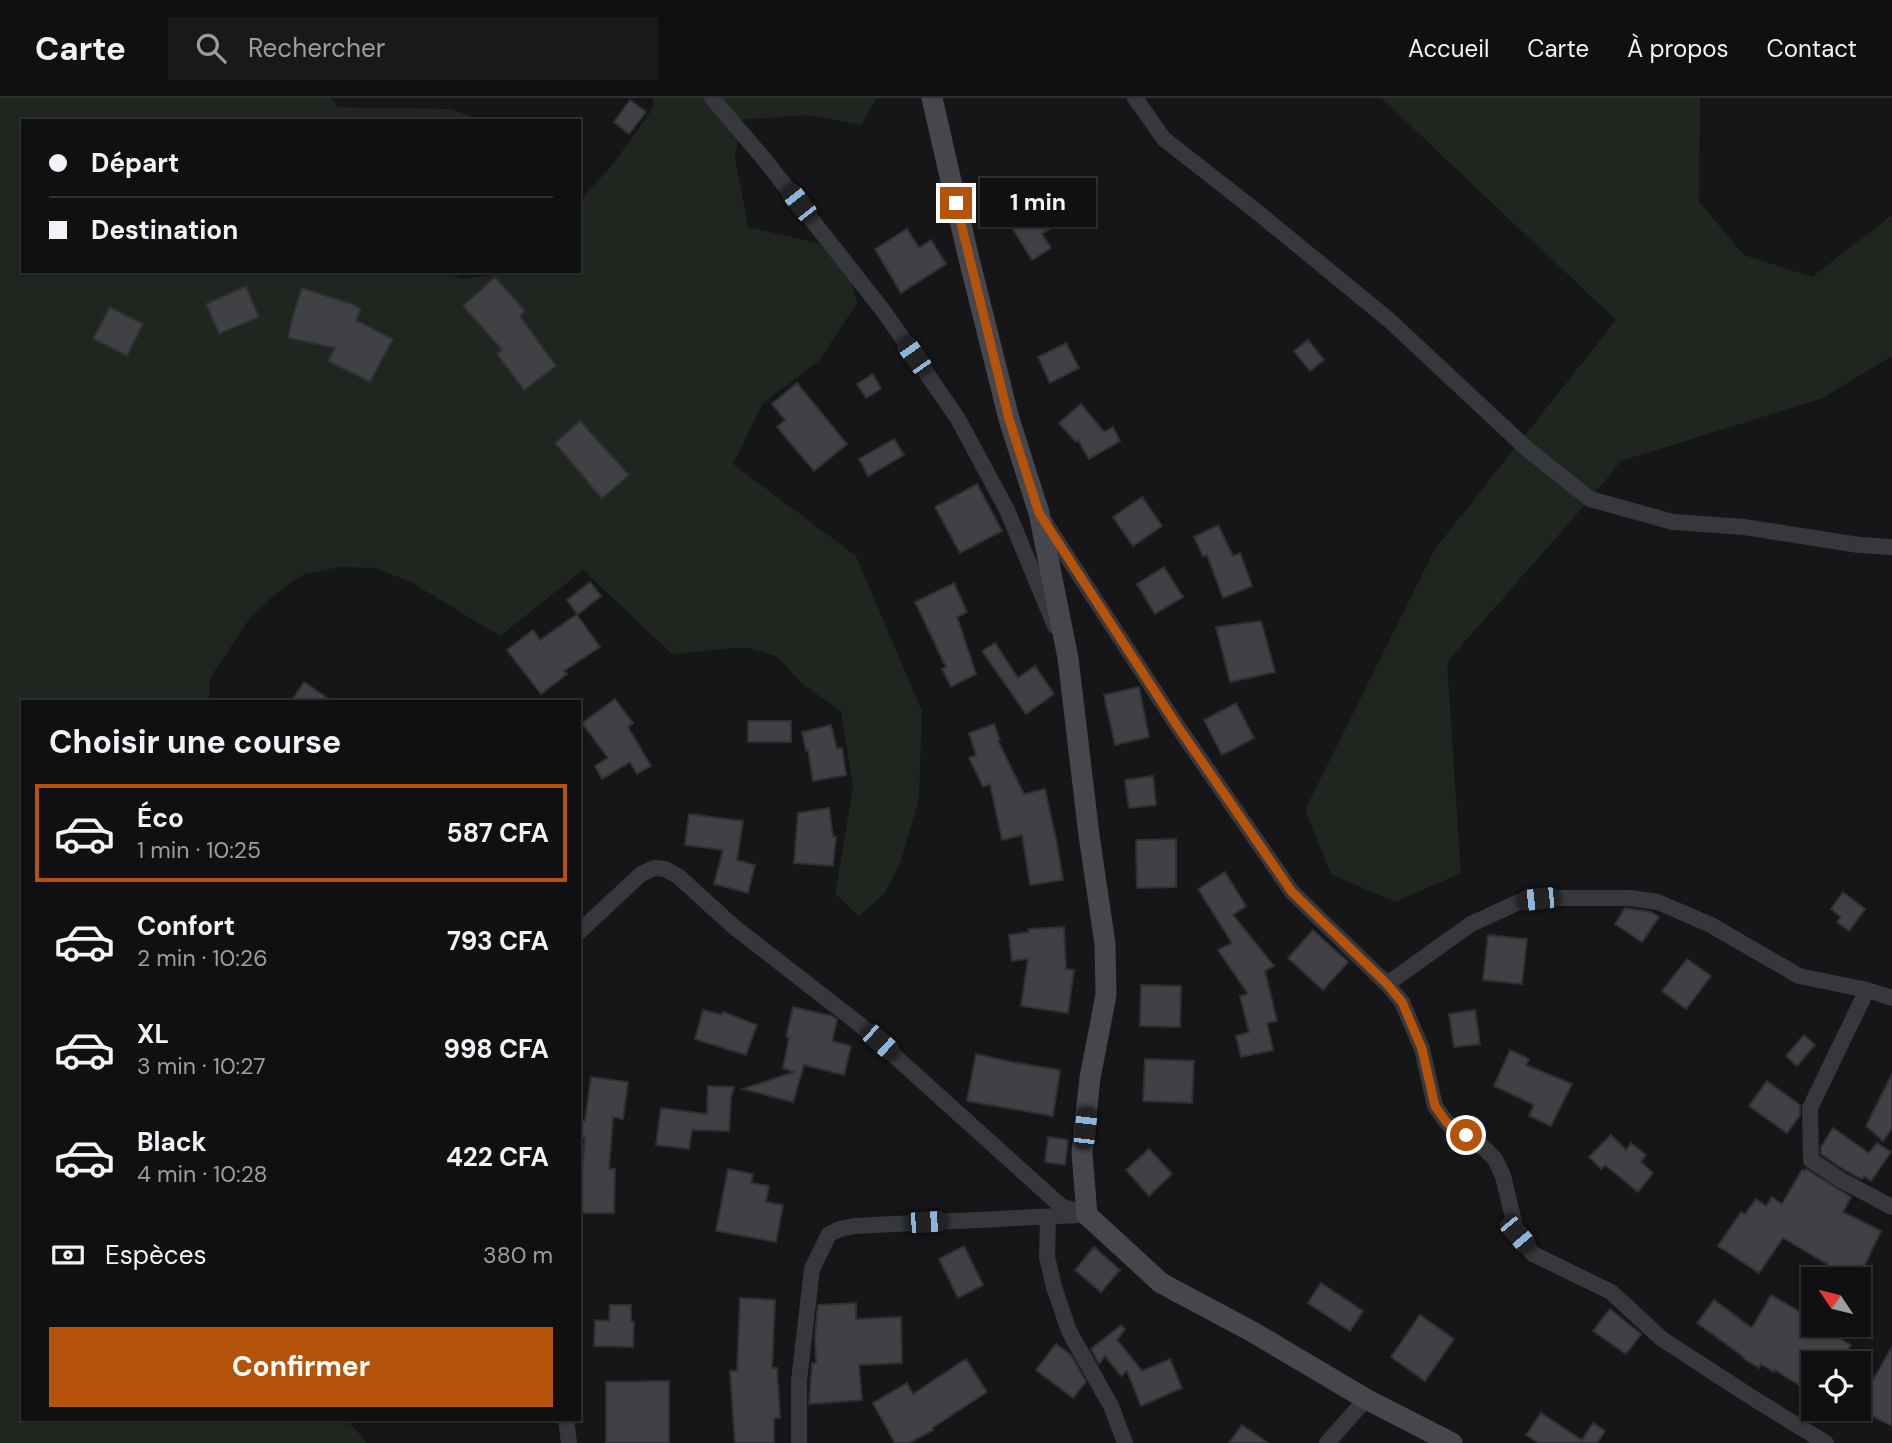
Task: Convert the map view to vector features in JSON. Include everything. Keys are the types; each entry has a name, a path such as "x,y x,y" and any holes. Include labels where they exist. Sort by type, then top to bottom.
{"main road":[{"path":"932,98 1009,419 1039,513 1068,658 1105,944 1106,995 1090,1078 1082,1153 1087,1214 1161,1283 1251,1331 1366,1399 1452,1443"}],"street":[{"path":"712,98 764,159 885,313 958,419 1007,510 1068,658"},
{"path":"1135,98 1164,139 1389,320 1526,448 1590,499 1674,522 1744,527 1859,545 1892,547"},
{"path":"1039,513 1176,724 1292,892 1387,984 1402,1002 1422,1049 1435,1106 1447,1123 1484,1148 1495,1159 1503,1176 1517,1234 1533,1254 1611,1292 1662,1339 1826,1443"},
{"path":"581,930 641,874 654,868 665,869 678,876 733,926 859,1024 1061,1206 1087,1214"},
{"path":"1387,984 1471,924 1521,901 1629,898 1658,902 1711,925 1799,976 1867,989 1892,998"},
{"path":"1867,989 1810,1108 1811,1160 1841,1180 1892,1207"},
{"path":"799,1443 799,1381 812,1269 829,1234 840,1228 853,1226 1087,1214"},
{"path":"1048,1218 1047,1256 1069,1331 1111,1406 1125,1443"},
{"path":"1327,1443 1366,1399"},
{"path":"566,1421 569,1443"}],"shaded area":[{"path":"0,98 331,98 337,107 450,109 479,119 21,119 21,273 452,273 460,279 497,273 581,273 581,199 610,168 653,108 653,98 877,98 861,125 808,115 741,120 735,157 748,227 820,244 847,267 857,303 818,362 763,403 733,464 856,556 922,711 919,799 900,863 885,893 859,916 835,894 853,787 841,711 801,683 778,657 746,647 672,654 583,570 500,636 411,582 376,568 340,567 304,574 275,594 249,619 210,678 209,700 21,700 21,1421 348,1421 367,1443 0,1443"},
{"path":"1381,98 1700,98 1699,202 1744,255 1812,277 1892,215 1892,356 1823,398 1621,461 1447,662 1461,873 1395,902 1331,874 1305,810 1435,549 1616,320"}],"building":[{"path":"630,100 646,112 629,134 614,122"},
{"path":"1042,210 1053,227 1042,234 1051,248 1032,260 1013,229"},
{"path":"907,229 919,248 931,240 946,264 901,293 875,249"},
{"path":"495,277 525,311 520,316 556,366 524,390 497,354 502,350 463,306"},
{"path":"246,286 259,317 219,334 206,304"},
{"path":"302,288 361,309 356,320 393,339 370,382 328,361 335,348 288,338"},
{"path":"110,307 143,324 127,356 93,339"},
{"path":"1308,340 1324,360 1310,371 1294,351"},
{"path":"1066,343 1079,368 1050,383 1038,357"},
{"path":"873,374 881,389 866,398 857,384"},
{"path":"797,383 847,444 814,471 777,427 785,420 772,404"},
{"path":"1081,404 1104,432 1113,427 1120,441 1089,459 1078,440 1076,442 1059,423"},
{"path":"580,421 629,475 602,499 555,443"},
{"path":"894,439 904,455 868,476 859,459"},
{"path":"977,484 1002,531 960,553 935,507"},
{"path":"1142,497 1162,526 1133,546 1113,517"},
{"path":"1218,525 1233,556 1240,553 1252,586 1223,598 1207,555 1203,556 1194,537"},
{"path":"1164,567 1183,597 1155,614 1137,584"},
{"path":"590,582 601,596 577,615 600,647 564,671 567,674 541,694 507,650 533,630 540,640 577,614 567,600"},
{"path":"954,583 967,612 957,617 976,674 951,687 942,669 946,667 915,602"},
{"path":"1261,621 1275,672 1230,682 1216,627"},
{"path":"995,643 1018,678 1035,666 1054,694 1026,714 982,651"},
{"path":"304,682 330,700 292,700"},
{"path":"1139,687 1149,737 1115,745 1104,695"},
{"path":"615,699 633,723 628,727 651,766 637,774 630,762 602,779 595,766 608,758 582,723"},
{"path":"1236,703 1254,738 1222,755 1204,720"},
{"path":"748,721 791,721 791,742 748,742"},
{"path":"994,724 1000,740 998,741 1024,794 1045,789 1063,880 1030,885 1022,835 1002,840 990,784 983,787 969,758 976,755 969,733"},
{"path":"831,725 837,749 842,748 846,775 813,781 802,732"},
{"path":"1153,776 1156,805 1129,808 1125,780"},
{"path":"829,808 833,837 836,837 833,866 794,863 798,813"},
{"path":"689,814 743,821 737,860 755,865 748,893 714,884 723,850 685,845"},
{"path":"1176,839 1176,887 1137,888 1136,840"},
{"path":"1225,872 1246,906 1233,915 1274,966 1265,971 1277,1021 1267,1023 1273,1050 1241,1057 1236,1036 1249,1032 1240,996 1248,994 1218,950 1232,943 1198,889"},
{"path":"1843,892 1865,909 1849,931 1837,922 1841,917 1831,909"},
{"path":"1625,908 1651,912 1659,917 1642,942 1615,924"},
{"path":"1064,927 1066,969 1074,970 1068,1013 1021,1006 1028,959 1012,961 1009,935 1029,932 1028,929"},
{"path":"1313,930 1348,962 1323,990 1288,958"},
{"path":"1488,935 1527,939 1522,984 1483,980"},
{"path":"1687,959 1711,976 1686,1009 1662,991"},
{"path":"1141,985 1181,986 1180,1027 1140,1026"},
{"path":"793,1007 832,1016 837,1020 832,1041 851,1046 844,1075 804,1065 793,1102 743,1089 794,1072 783,1068"},
{"path":"703,1010 722,1015 723,1012 757,1025 746,1055 695,1039"},
{"path":"1475,1010 1480,1044 1454,1047 1449,1014"},
{"path":"1804,1035 1815,1045 1797,1066 1786,1056"},
{"path":"1510,1050 1529,1059 1526,1065 1572,1084 1551,1126 1529,1116 1534,1105 1494,1086"},
{"path":"976,1054 1060,1070 1053,1116 967,1101"},
{"path":"1145,1059 1194,1061 1192,1103 1143,1101"},
{"path":"1892,1074 1892,1128 1883,1141 1866,1126"},
{"path":"591,1077 628,1082 623,1119 613,1117 609,1169 615,1169 614,1213 581,1213 581,1169 585,1138 581,1138 581,1121 585,1121"},
{"path":"1767,1081 1800,1105 1800,1115 1787,1133 1749,1106"},
{"path":"708,1086 734,1087 729,1131 692,1130 689,1149 656,1145 661,1108 707,1114"},
{"path":"1833,1128 1869,1153 1877,1143 1891,1152 1871,1181 1846,1171 1821,1154 1821,1147"},
{"path":"1611,1135 1626,1150 1631,1143 1646,1155 1641,1162 1653,1173 1638,1192 1605,1165 1601,1169 1589,1157"},
{"path":"1048,1137 1068,1140 1065,1165 1045,1162"},
{"path":"1149,1149 1172,1174 1149,1196 1126,1170"},
{"path":"728,1169 753,1174 751,1183 769,1186 766,1202 783,1205 776,1242 716,1231"},
{"path":"1806,1169 1851,1197 1843,1212 1881,1231 1864,1267 1826,1267 1827,1264 1783,1238 1759,1273 1718,1246 1741,1212 1745,1214 1756,1199 1766,1206 1772,1197 1782,1204 1802,1170"},
{"path":"964,1246 983,1285 958,1298 939,1259"},
{"path":"1094,1247 1120,1270 1101,1292 1075,1270"},
{"path":"1321,1283 1363,1311 1350,1331 1308,1303"},
{"path":"1771,1295 1801,1312 1801,1337 1838,1337 1851,1345 1847,1351 1801,1351 1801,1386 1775,1370 1774,1372 1761,1364 1759,1368 1697,1323 1714,1300 1752,1328"},
{"path":"740,1298 775,1300 772,1368 777,1368 780,1418 774,1418 774,1443 735,1443 730,1371 737,1371"},
{"path":"856,1303 856,1319 901,1317 902,1363 859,1365 862,1400 809,1404 812,1363 816,1363 818,1305"},
{"path":"610,1305 631,1305 631,1321 634,1322 633,1347 594,1346 595,1320 609,1321"},
{"path":"1610,1309 1641,1334 1626,1354 1593,1331"},
{"path":"1420,1315 1454,1339 1425,1381 1391,1357"},
{"path":"1121,1325 1125,1329 1117,1340 1142,1371 1170,1359 1182,1388 1141,1406 1127,1371 1121,1376 1105,1356 1099,1364 1091,1349"},
{"path":"1056,1344 1071,1355 1086,1382 1073,1398 1036,1370"},
{"path":"1892,1347 1892,1426 1871,1416 1871,1383"},
{"path":"966,1359 987,1392 932,1428 933,1430 909,1443 895,1443 873,1403 907,1383 913,1394"},
{"path":"669,1381 669,1443 606,1443 606,1382"},
{"path":"1541,1413 1582,1440 1593,1423 1605,1431 1597,1443 1539,1443 1526,1435"},
{"path":"1242,1425 1268,1443 1229,1443"}],"route":[{"path":"956,203 1009,419 1039,513 1176,724 1292,892 1387,984 1402,1002 1422,1049 1435,1106 1447,1123 1466,1135"}]}
